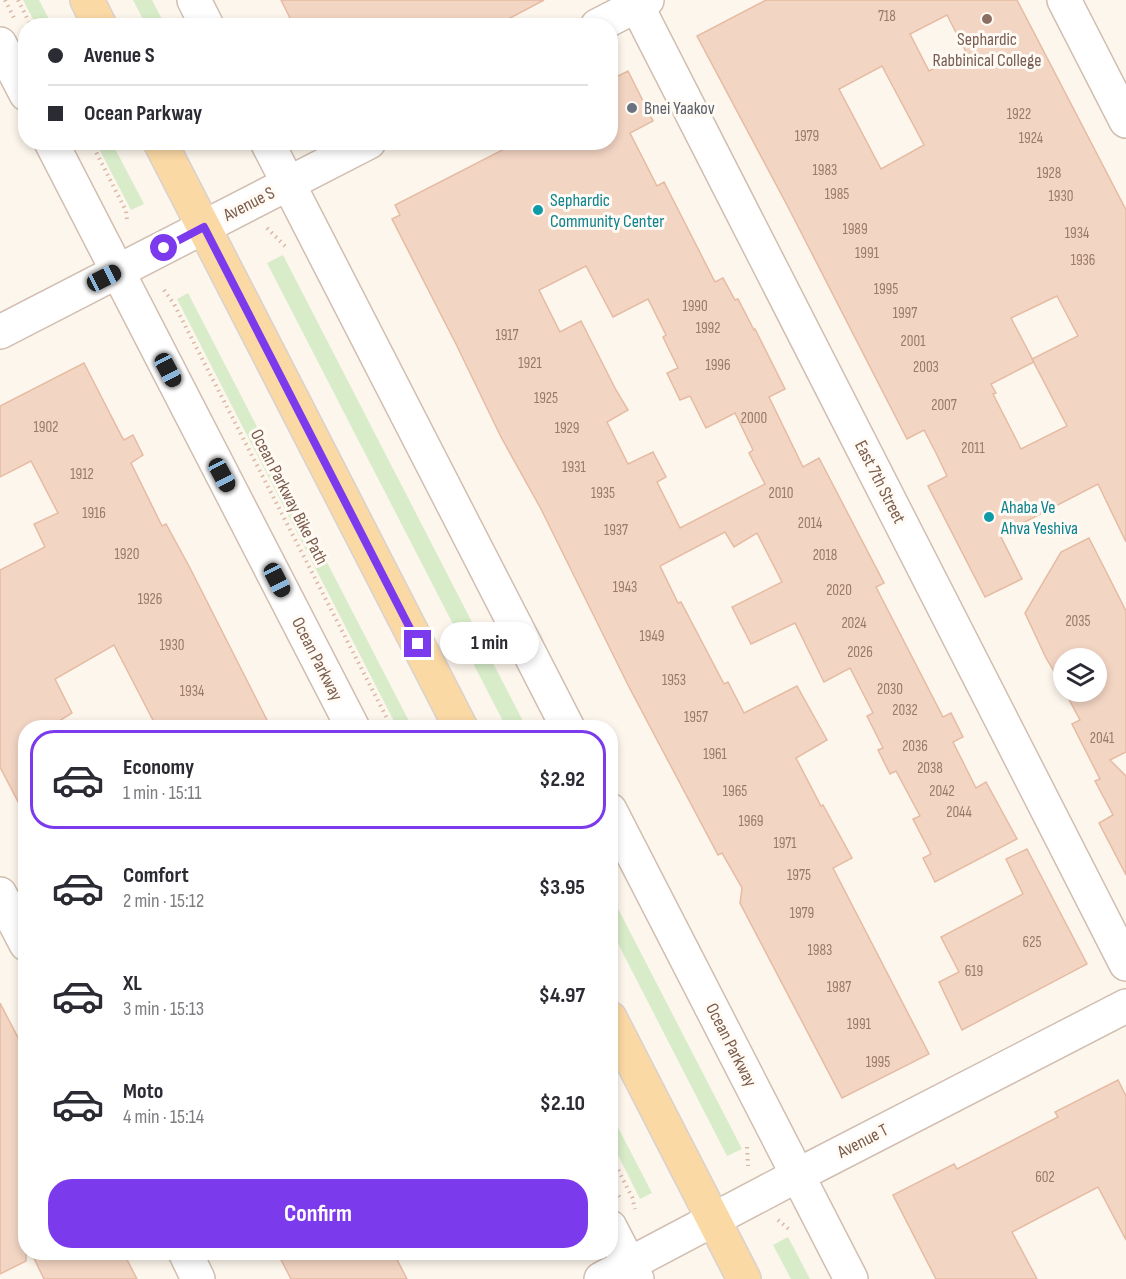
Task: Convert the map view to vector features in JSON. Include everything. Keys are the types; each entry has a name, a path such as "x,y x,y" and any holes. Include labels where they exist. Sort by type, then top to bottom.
{"main road":[{"path":"87,0 96,18"},
{"path":"164,150 457,720"},
{"path":"618,1033 744,1279"}],"street":[{"path":"194,0 203,18"},
{"path":"1064,0 1126,121"},
{"path":"611,18 639,2"},
{"name":"East 7th Street","path":"639,2 1126,964"},
{"path":"0,44 18,79"},
{"name":"Ocean Parkway","path":"55,150 349,720"},
{"path":"271,150 564,720"},
{"name":"Avenue S","path":"0,332 354,150"},
{"name":"Ocean Parkway","path":"618,826 851,1279"},
{"path":"0,894 18,929"},
{"name":"Avenue T","path":"601,1279 633,1271 714,1219 1126,1006"},
{"path":"623,1220 633,1271"},
{"path":"189,1260 198,1279"}],"path":[{"path":"18,0 27,18"},
{"path":"95,150 126,211 128,223"},
{"name":"Ocean Parkway Bike Path","path":"162,287 174,304 388,720"},
{"path":"618,1170 632,1197 623,1220"}],"green space":[{"path":"23,0 39,0 48,18 32,18"},
{"path":"133,0 152,0 161,18 142,18"},
{"path":"100,150 116,150 144,204 131,210"},
{"path":"283,255 522,720 502,720 267,263"},
{"path":"188,293 408,720 393,720 177,299"},
{"path":"618,909 742,1149 727,1156 618,944"},
{"path":"618,1127 652,1193 640,1199 618,1155"},
{"path":"788,1237 810,1279 791,1279 773,1245"}],"building":[{"path":"281,0 544,0 510,18 290,18"},
{"path":"766,0 1017,0 1126,210 1126,542 1098,484 1000,535 1022,579 985,597 928,486 947,476 936,453 924,430 907,439 697,36","holes":["947,15 966,52 929,71 910,34","882,66 924,145 881,169 839,89","1057,296 1078,336 1032,359 1011,318","1034,362 1067,426 1021,449 993,394 996,393 991,384"]},
{"path":"628,71 653,121 630,133 657,186 664,182 715,282 723,278 755,329 785,389 769,397 803,467 819,458 884,583 876,587 943,717 951,713 963,737 953,742 976,788 986,782 1017,839 935,882 923,858 931,854 913,819 920,816 896,771 890,774 878,750 883,748 867,716 873,713 850,668 824,682 795,623 751,644 732,607 782,582 757,533 734,547 725,532 660,566 678,603 681,602 724,684 728,682 744,713 797,686 827,740 796,758 852,858 833,868 929,1054 842,1098 740,903 742,888 722,853 718,855 629,687 541,509 501,437 392,219 400,215 395,205 502,150 618,150 618,76","holes":["586,266 613,317 648,299 666,335 663,337 678,368 667,373 680,400 690,396 706,428 735,413 753,450 749,453 765,484 680,528 657,482 666,477 653,452 628,464 607,422 628,410 581,321 560,332 539,290"]},
{"path":"84,363 124,440 133,435 143,455 131,463 162,526 166,524 190,568 267,720 153,720 114,645 55,679 72,713 61,720 18,720 18,802 0,767 0,570 45,547 34,524 58,513 31,461 0,477 0,406"},
{"path":"1089,538 1126,611 1126,752 1110,760 1126,776 1126,875 1099,823 1113,815 1095,781 1100,779 1072,724 1080,720 1070,702 1107,702 1107,648 1053,648 1053,670 1025,613 1061,552"},
{"path":"1027,849 1087,964 962,1030 939,982 959,972 941,937 1023,894 1006,859"},
{"path":"0,1003 18,1038 18,1260 26,1261 0,1274"},
{"path":"1118,1080 1126,1096 1126,1240 1098,1187 1012,1232 1037,1279 936,1279 893,1195 954,1164 957,1169 1058,1117 1055,1112"},
{"path":"35,1260 127,1260 137,1279 44,1279"},
{"path":"281,1260 397,1260 407,1279 291,1279"}],"place":[{"name":"Sephardic Rabbinical College","path":"987,19"},
{"name":"Bnei Yaakov","path":"632,108"},
{"name":"Sephardic Community Center","path":"538,210"},
{"name":"Ahaba Ve Ahva Yeshiva","path":"989,517"}],"route":[{"path":"164,248 204,227 418,644"}]}
